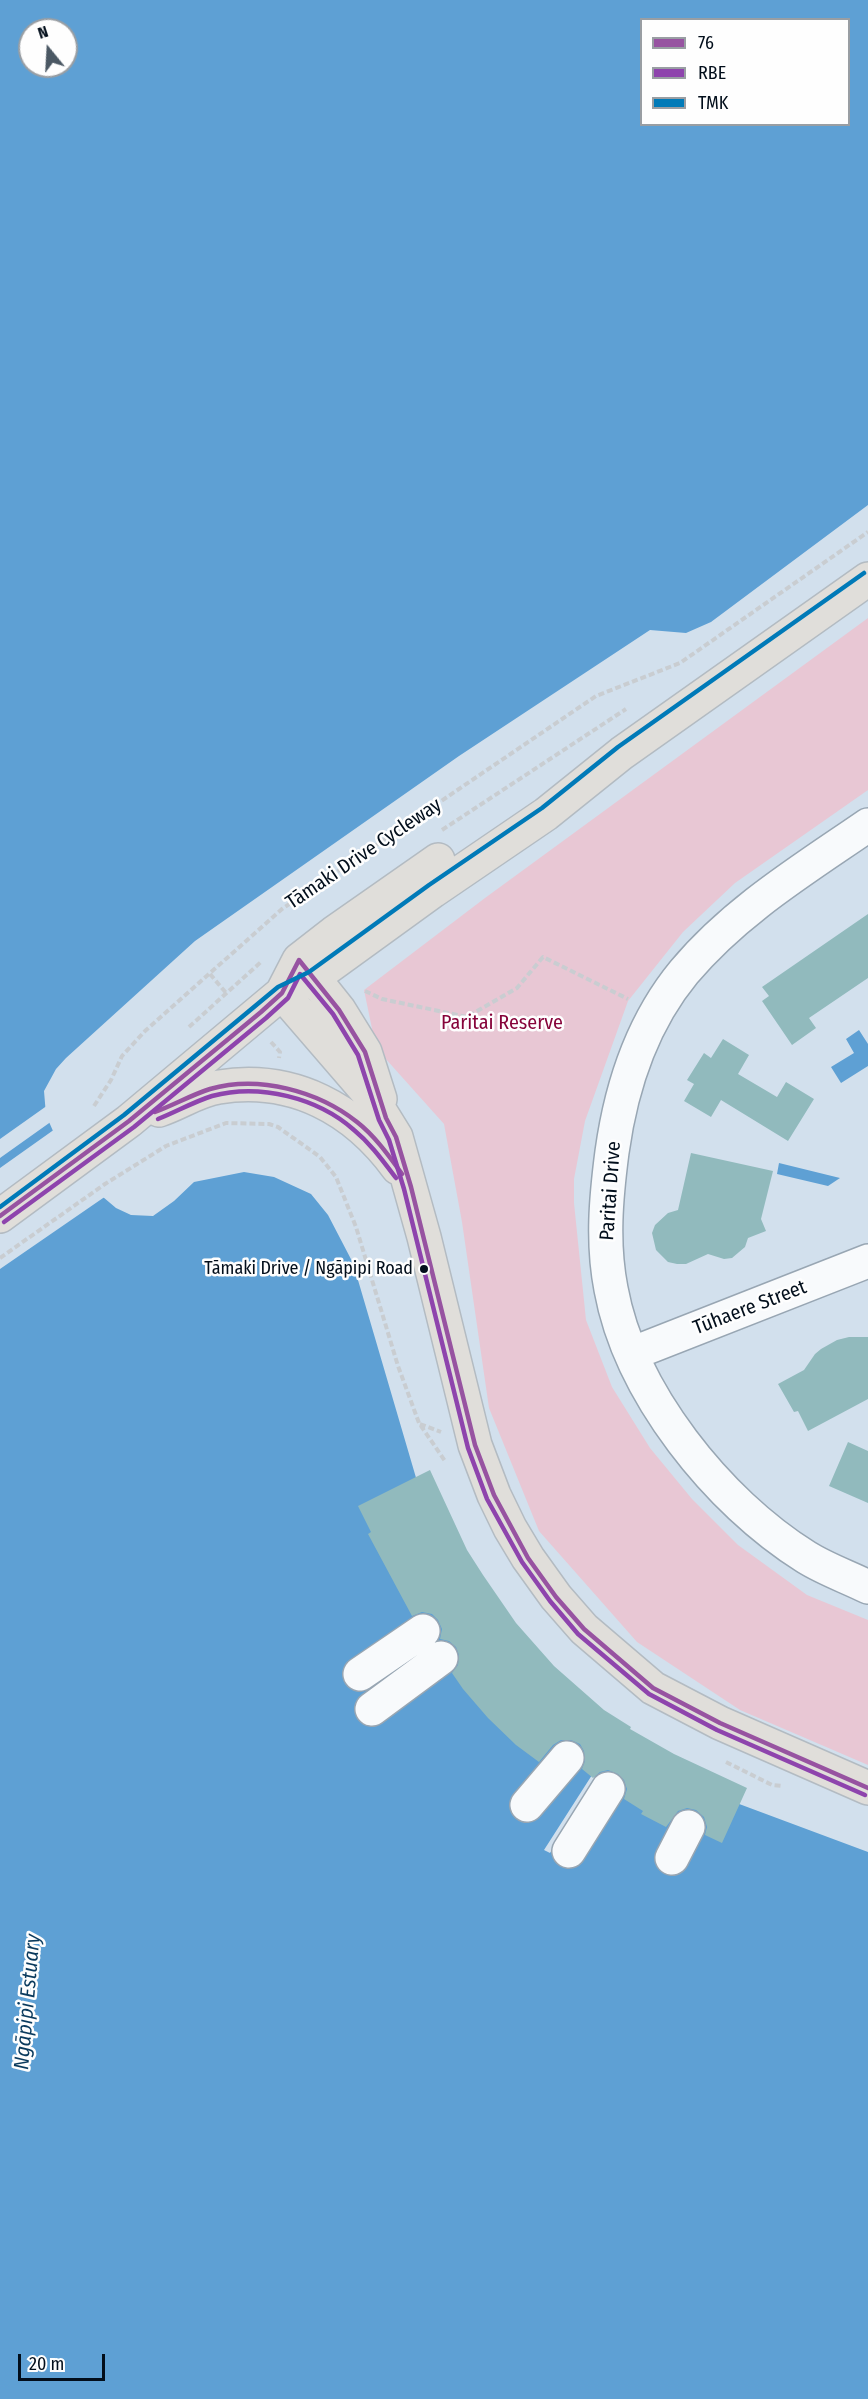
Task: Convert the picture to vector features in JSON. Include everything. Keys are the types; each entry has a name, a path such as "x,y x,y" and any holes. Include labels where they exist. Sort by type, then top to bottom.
{"main road":[{"path":"0,1216 85,1156 129,1121 282,993 306,969 433,891 546,814 622,753 868,579"},
{"path":"306,969 339,1010 365,1052 386,1118"},
{"path":"282,993 370,1095 396,1137 411,1186 475,1445 494,1495 510,1528 556,1597 584,1629 652,1688 720,1723 868,1788"},
{"path":"129,1121 169,1107 200,1092 219,1087 254,1084 285,1088 337,1108 357,1122 387,1153 411,1186"}],"street":[{"name":"Paritai Drive","path":"868,825 765,896 718,937 684,973 655,1016 633,1060 618,1110 604,1228 611,1289 631,1354 651,1395 678,1436 705,1468 773,1535 808,1559 868,1587"},
{"name":"Tūhaere Street","path":"631,1354 868,1261"},
{"path":"360,1674 423,1631"},
{"path":"372,1710 441,1658"},
{"path":"527,1805 567,1758"},
{"path":"569,1851 608,1789"},
{"path":"672,1858 688,1827"}],"path":[{"name":"Tāmaki Drive Cycleway","path":"89,1111 111,1080 122,1056 145,1031 282,909 596,696 680,663 868,532"},
{"path":"358,988 382,999 467,1017 517,988 543,957 633,1001"},
{"path":"0,1258 105,1184 166,1146 213,1126 226,1123 269,1124 294,1136 321,1157 336,1177 356,1227 398,1366 419,1423"}],"green space":[{"name":"Paritai Reserve","path":"868,618 868,790 735,883 683,932 628,1001 585,1121 574,1179 574,1203 586,1320 612,1387 650,1448 692,1499 738,1545 807,1595 868,1620 868,1765 740,1710 637,1642 539,1531 489,1408 462,1222 444,1124 376,1048 364,990 485,898"}],"water":[{"name":"Ngāpipi Estuary","path":"0,0 868,0 868,505 711,622 686,633 650,630 459,756 195,941 66,1058 56,1069 44,1091 46,1115 53,1131 103,1197 116,1208 131,1215 153,1216 174,1201 194,1182 244,1172 274,1177 311,1194 328,1215 353,1263 429,1522 517,1650 707,1792 868,1852 868,2399 0,2399"},
{"path":"859,1030 868,1044 868,1066 841,1083 831,1067 854,1053 846,1039"},
{"path":"779,1163 840,1178 828,1186 777,1174"}],"pier":[{"path":"48,1105 52,1121 0,1158 0,1139"},
{"path":"55,1129 106,1196 0,1269 0,1168"},
{"path":"592,1775 598,1779 550,1853 544,1850"}],"building":[{"path":"868,914 868,978 809,1018 816,1028 792,1045 762,1001 769,996 762,987"},
{"path":"723,1039 749,1055 738,1074 777,1097 786,1082 814,1099 788,1141 721,1100 711,1117 684,1101 694,1084 687,1080 704,1053 711,1058"},
{"path":"691,1153 773,1171 761,1219 766,1231 748,1238 745,1247 732,1258 724,1259 708,1254 686,1264 677,1264 668,1262 656,1250 652,1233 655,1225 668,1213 678,1210"},
{"path":"849,1337 868,1337 868,1399 808,1431 798,1411 794,1412 778,1384 804,1370 821,1349 837,1340"},
{"path":"848,1442 868,1451 868,1503 829,1486"},
{"path":"430,1470 467,1550 516,1623 554,1666 604,1710 631,1727 630,1729 674,1754 747,1788 722,1843 705,1835 707,1827 704,1817 696,1810 687,1808 678,1811 666,1827 641,1814 643,1811 624,1799 627,1789 624,1780 618,1774 608,1770 600,1772 593,1778 582,1769 585,1761 584,1751 580,1744 571,1740 561,1740 553,1745 539,1762 516,1745 463,1689 452,1673 458,1665 459,1655 456,1647 449,1641 440,1639 442,1629 432,1614 422,1612 412,1616 368,1534 371,1532 358,1506"}],"transit line":[{"name":"TMK","path":"0,1207 124,1115 278,987 309,972 429,885 542,808 618,747 864,573"},
{"name":"76","path":"0,1216 129,1121 261,1012 282,993 299,960 339,1010 365,1052 386,1118 396,1137 411,1187 475,1445 494,1495 528,1558 556,1597 584,1629 653,1688 720,1723 868,1788"},
{"name":"RBE","path":"4,1222 134,1127 266,1018 288,998 300,974 333,1014 358,1055 404,1189 468,1448 487,1499 522,1562 550,1601 578,1634 649,1694 717,1730 865,1795"},
{"name":"76","path":"155,1112 203,1091 229,1085 268,1085 287,1089 324,1102 357,1122 376,1140 402,1174"},
{"name":"RBE","path":"158,1119 205,1098 230,1092 249,1091 288,1096 323,1109 340,1119 366,1141 396,1178"}],"place":[{"name":"Tāmaki Drive / Ngāpipi Road","path":"424,1269"}]}
